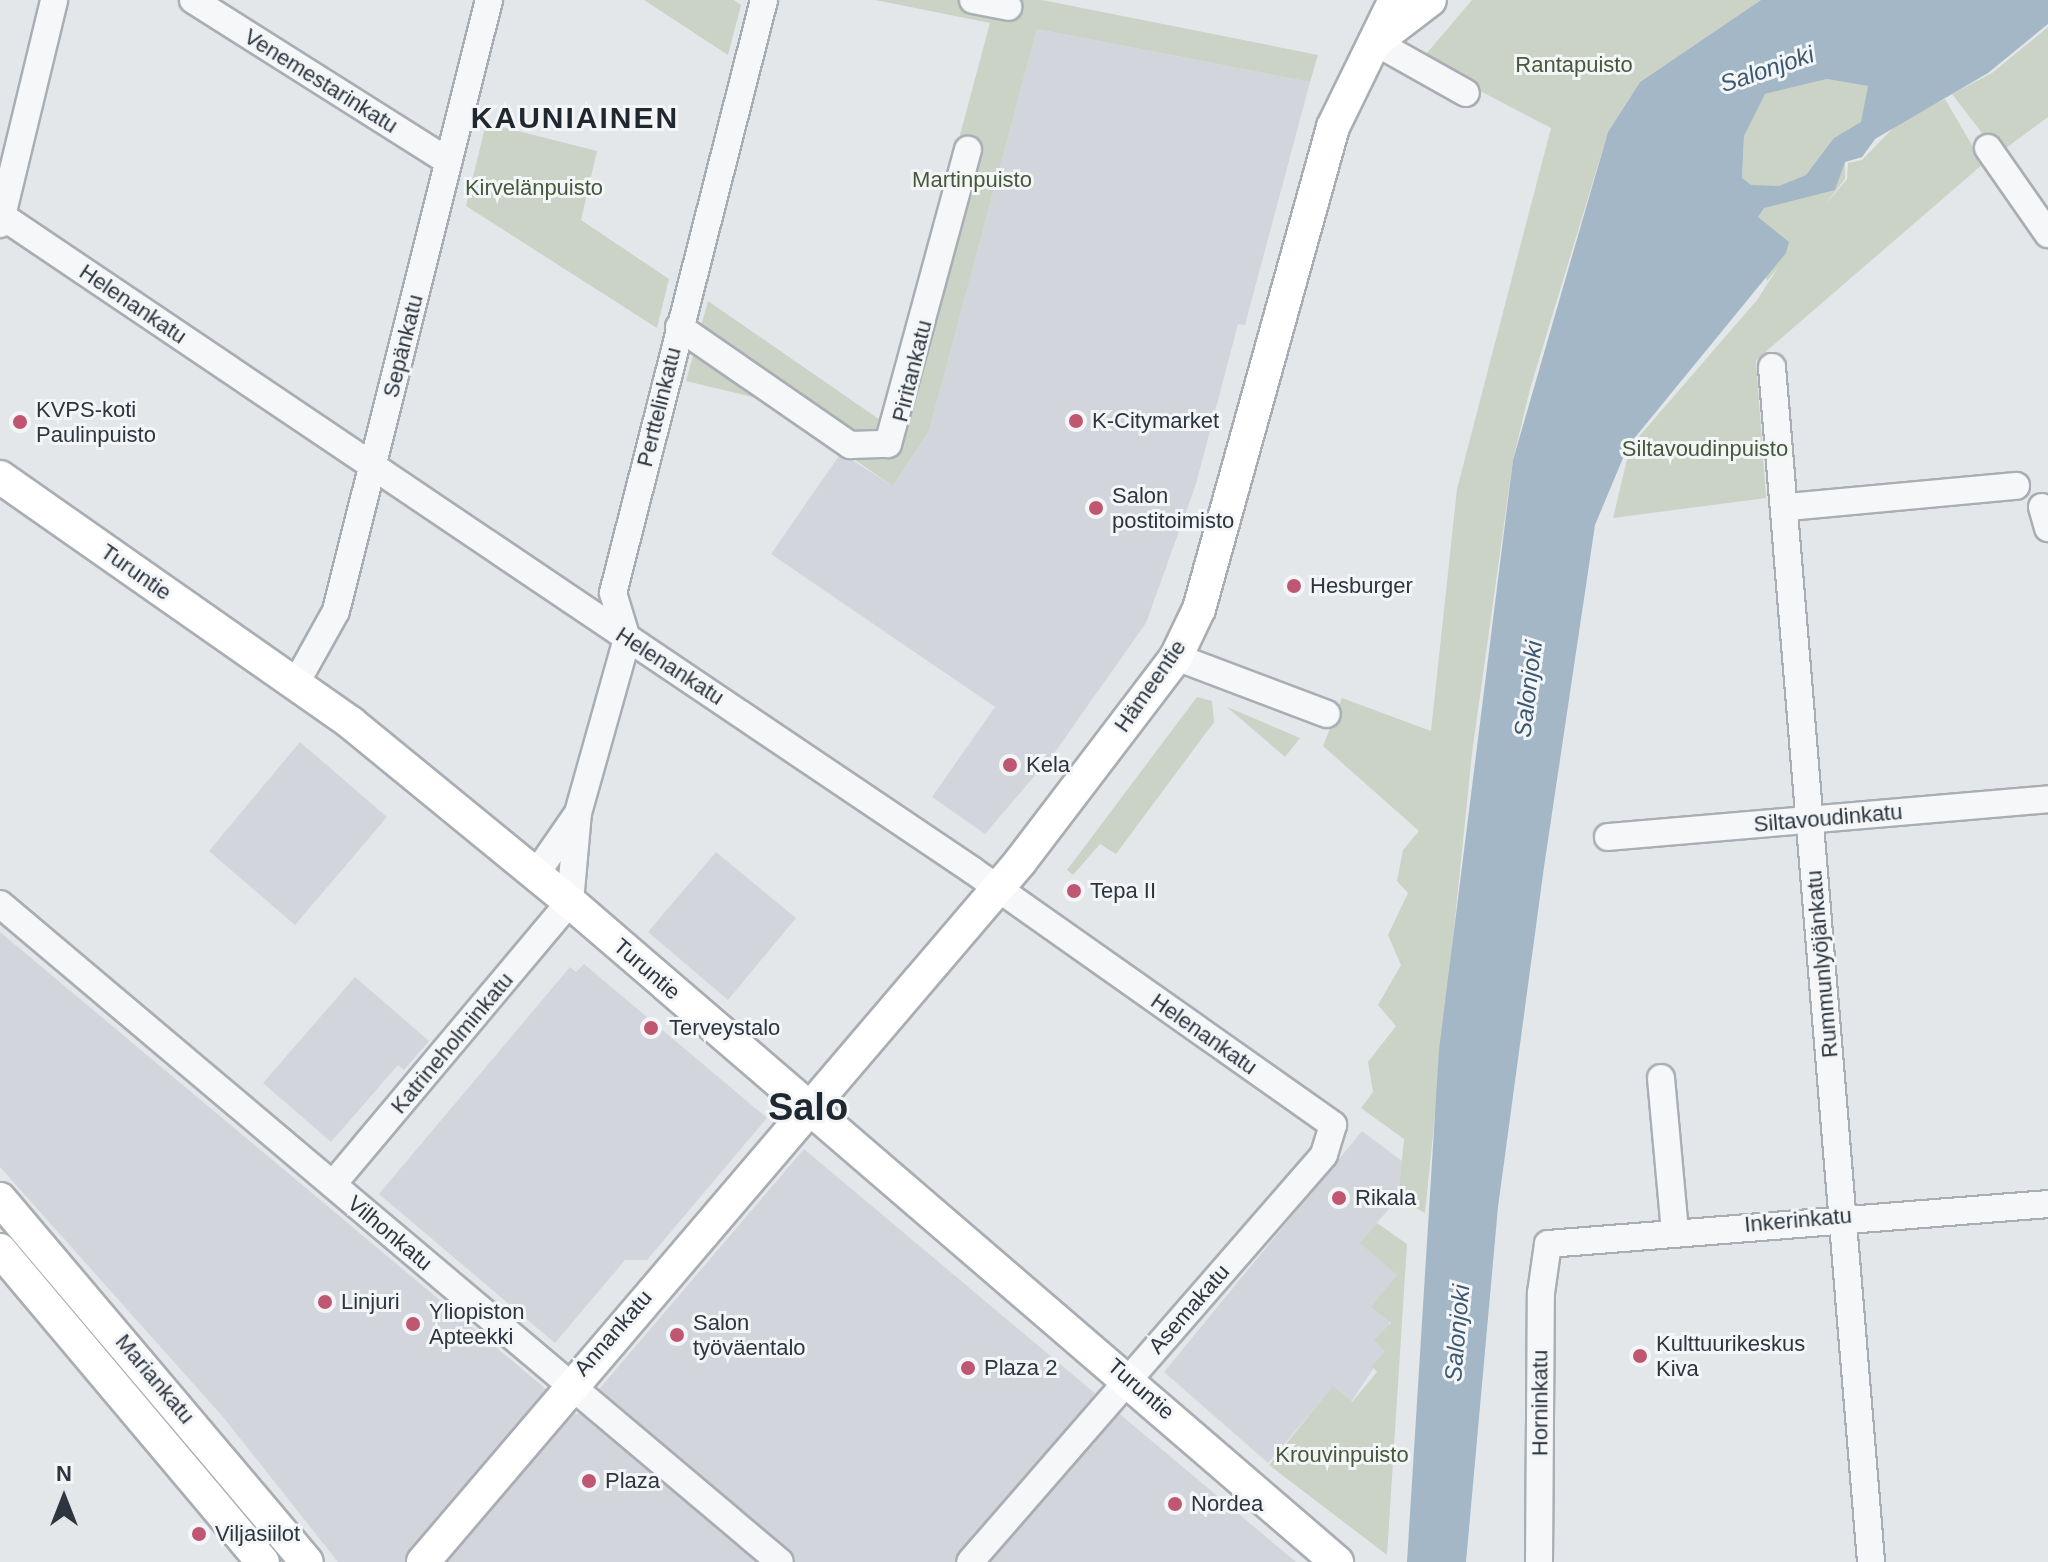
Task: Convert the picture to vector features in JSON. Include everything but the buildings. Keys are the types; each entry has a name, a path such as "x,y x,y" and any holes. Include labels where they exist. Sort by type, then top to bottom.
{"main road":[{"name":"Hämeentie","path":"808,1107 998,888 1176,657 1199,609 1333,127 1395,0"},
{"name":"Hämeentie","path":"1375,42 1430,0"},
{"name":"Turuntie","path":"0,477 296,683 536,874 1129,1377 1337,1562"},
{"name":"Annankatu","path":"423,1562 569,1384 808,1107"},
{"name":"Mariankatu","path":"0,1199 307,1562"},
{"name":"Mariankatu","path":"0,1250 263,1562"}],"street":[{"path":"1,220 54,0"},
{"name":"Venemestarinkatu","path":"193,0 448,161"},
{"name":"Sepänkatu","path":"296,683 336,611 489,0"},
{"name":"Perttelinkatu","path":"627,639 613,593 764,0"},
{"path":"973,0 1008,7"},
{"path":"1375,42 1466,93"},
{"path":"1988,148 2048,234"},
{"name":"Piritankatu","path":"679,327 850,445 888,444 968,150"},
{"name":"Helenankatu","path":"1,220 374,467 998,888 1333,1125"},
{"name":"Rummunlyöjänkatu","path":"1772,367 1788,507 1810,819 1871,1562"},
{"path":"1788,507 2016,486"},
{"path":"570,902 578,813 627,639"},
{"path":"1176,657 1327,714"},
{"name":"Siltavoudinkatu","path":"1608,837 2048,799"},
{"path":"536,874 578,813"},
{"name":"Katrineholminkatu","path":"333,1184 570,902"},
{"name":"Vilhonkatu","path":"0,904 780,1562"},
{"path":"1661,1078 1675,1231"},
{"name":"Asemakatu","path":"970,1562 1324,1155 1333,1125"},
{"name":"Inkerinkatu","path":"1548,1244 1843,1216 2048,1204"},
{"name":"Horninkatu","path":"1539,1562 1541,1293 1548,1244"}],"shaded area":[{"path":"1037,29 1310,82 1245,325 1238,324 1196,484 1146,623 1055,752 985,834 932,797 995,707 771,554 841,453 893,486 929,431"},
{"path":"300,742 387,817 295,925 209,851"},
{"path":"716,852 796,918 728,1000 648,932"},
{"path":"0,932 577,1415 804,1149 1296,1562 338,1562 223,1417 0,1167"},
{"path":"584,964 767,1118 647,1260 625,1260 555,1343 379,1194 570,967 576,972"},
{"path":"355,977 429,1041 404,1070 398,1065 331,1142 263,1083"},
{"path":"1362,1131 1402,1161 1398,1198 1361,1242 1397,1275 1385,1351 1351,1402 1333,1387 1268,1463 1164,1372"}],"green space":[{"path":"644,0 734,0 741,5 728,55"},
{"name":"Martinpuisto","path":"875,0 1042,0 1318,55 1310,82 1037,29 929,431 893,486 769,401 686,381 708,301 883,422 990,23"},
{"name":"Rantapuisto","path":"1472,0 1761,0 1640,82 1608,132 1530,389 1513,460 1472,753 1425,1213 1398,1198 1404,1139 1361,1108 1373,1092 1368,1062 1396,1026 1378,1005 1401,965 1388,935 1408,893 1397,881 1403,850 1419,831 1323,746 1342,698 1431,731 1457,489 1551,128 1421,60"},
{"path":"2048,27 2048,117 1998,154 1952,94 1992,73"},
{"name":"Siltavoudinpuisto","path":"1827,79 1941,98 1898,121 1875,139 1862,157 1845,162 1845,179 1824,206 1847,179 1848,163 1862,160 1898,123 1945,99 1983,164 1756,360 1766,498 1613,518 1630,447 1757,300 1779,266 1767,281 1742,178 1744,136 1757,106 1765,94"},
{"name":"Kirvelänpuisto","path":"486,123 597,151 581,220 669,279 657,328 466,206"},
{"path":"1197,697 1212,701 1214,722 1116,854 1100,844 1073,875 1067,870"},
{"path":"1227,707 1300,738 1285,757"},
{"name":"Krouvinpuisto","path":"1377,1223 1407,1244 1387,1555 1269,1465 1333,1386 1352,1402 1377,1372 1372,1366 1385,1351 1374,1340 1391,1323 1371,1307 1397,1275 1360,1243"}],"water":[{"name":"Salonjoki","path":"1761,0 2048,0 2048,24 1988,73 1875,139 1862,157 1845,162 1835,190 1764,208 1758,217 1789,242 1786,253 1628,446 1595,525 1498,1207 1466,1562 1407,1562 1439,1050 1513,460 1608,132 1640,82","holes":["1827,79 1868,86 1861,122 1834,138 1806,175 1779,186 1751,185 1742,178 1744,136 1765,94"]}],"place":[{"name":"K-Citymarket","path":"1076,421"},
{"name":"KVPS-koti Paulinpuisto","path":"20,422"},
{"name":"Salon postitoimisto","path":"1096,508"},
{"name":"Hesburger","path":"1294,586"},
{"name":"Kela","path":"1010,765"},
{"name":"Tepa II","path":"1074,891"},
{"name":"Terveystalo","path":"651,1028"},
{"name":"Rikala","path":"1339,1198"},
{"name":"Linjuri","path":"325,1302"},
{"name":"Yliopiston Apteekki","path":"413,1324"},
{"name":"Salon työväentalo","path":"677,1335"},
{"name":"Kulttuurikeskus Kiva","path":"1640,1356"},
{"name":"Plaza 2","path":"968,1368"},
{"name":"Plaza","path":"589,1481"},
{"name":"Nordea","path":"1175,1504"},
{"name":"Viljasiilot","path":"199,1534"}],"district":[{"name":"KAUNIAINEN","path":"575,118"},
{"name":"Salo","path":"808,1108"}]}
